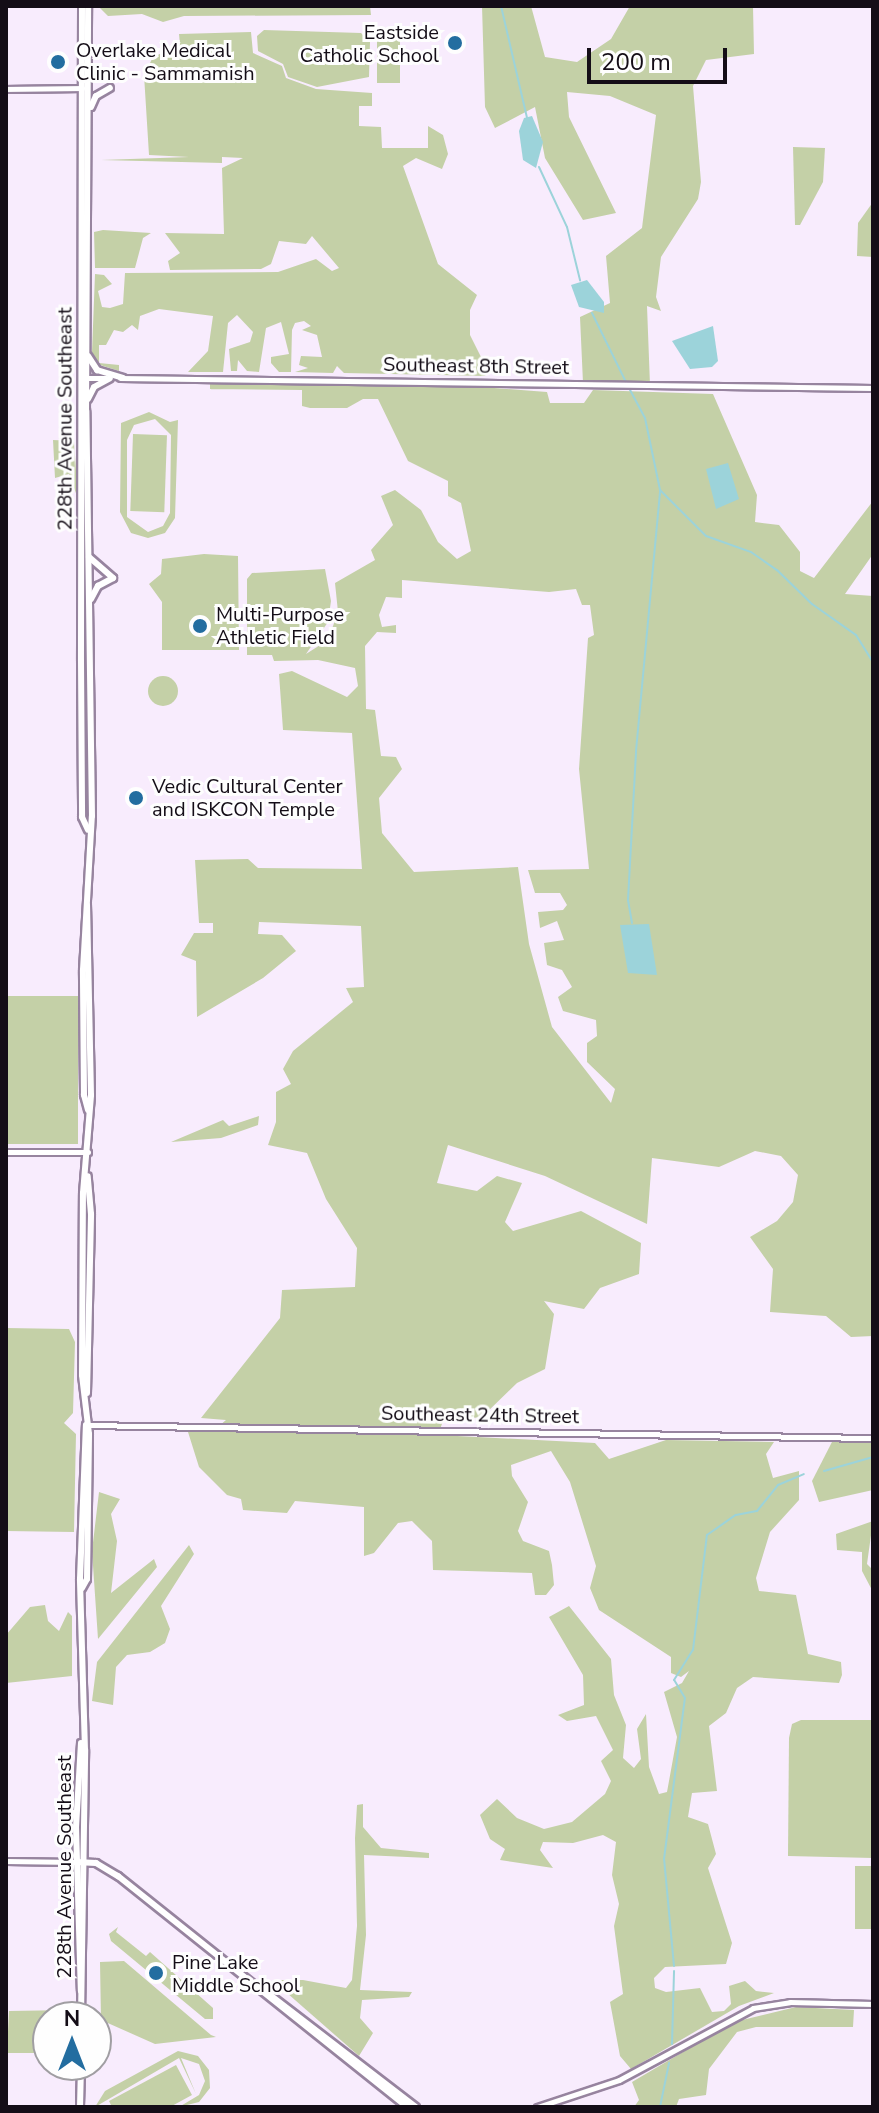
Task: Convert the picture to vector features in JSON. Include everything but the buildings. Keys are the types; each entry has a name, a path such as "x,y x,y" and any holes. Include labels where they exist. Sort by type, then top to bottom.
{"main road":[{"name":"228th Avenue Southeast","path":"82,6 82,817 88,830"},
{"name":"228th Avenue Southeast","path":"81,2001 90,730 83,378 86,348 88,6"},
{"path":"88,127 92,101 110,88"},
{"path":"86,348 94,368 123,378"},
{"path":"86,411 92,389 110,378"},
{"path":"88,555 113,578 96,587 88,606"},
{"path":"89,673 82,706 90,730"},
{"name":"228th Avenue Southeast","path":"85,1400 90,1289 87,1173"},
{"path":"84,1261 90,1289"},
{"path":"80,1862 108,1869 416,2107"},
{"path":"262,1989 407,2107"},
{"path":"80,2107 81,2081"}],"street":[{"path":"6,89 82,88"},
{"name":"Southeast 8th Street","path":"83,378 873,388"},
{"path":"6,1152 88,1152"},
{"name":"Southeast 24th Street","path":"86,1425 873,1438"},
{"path":"6,1861 80,1862"},
{"path":"537,2107 619,2080 742,2012 780,2003 873,2004"}],"green space":[{"path":"98,6 370,6 371,15 184,16 163,22 142,14 108,16"},
{"path":"482,6 531,6 545,57 577,62 611,39 630,6 753,6 754,54 706,60 693,86 701,182 698,199 661,257 656,297 661,311 647,306 650,385 583,383 580,317 610,303 606,256 642,228 656,115 610,96 567,92 569,117 616,213 583,220 545,158 535,107 495,128 485,107"},
{"path":"264,30 361,33 370,42 369,77 317,87 288,77 283,64 258,51 257,36"},
{"path":"251,32 253,53 282,66 286,78 316,89 372,93 372,106 359,106 359,126 381,127 382,148 428,148 428,126 443,135 448,154 442,169 416,158 403,166 438,264 477,295 470,310 470,335 488,371 485,376 344,373 337,366 333,373 295,372 308,368 299,365 301,356 322,357 317,335 302,330 311,326 304,321 295,323 292,330 291,372 279,372 271,363 271,357 289,354 281,322 266,328 259,372 247,371 238,360 237,371 231,371 229,349 250,342 253,332 237,315 228,323 223,372 188,372 208,351 213,316 159,309 140,316 138,330 132,325 123,332 114,330 106,345 99,345 99,363 119,365 119,371 97,364 92,352 95,274 104,275 112,284 98,291 102,307 110,308 123,304 125,273 278,272 316,259 332,271 339,268 312,236 306,244 279,241 271,264 261,269 170,270 168,261 180,253 165,233 224,234 222,168 243,158 222,157 222,163 101,160 189,157 149,155 144,75 153,57 180,45 179,34"},
{"path":"377,32 400,32 400,83 377,83"},
{"path":"793,147 825,148 823,182 800,225 795,225"},
{"path":"873,202 873,257 857,256 858,223"},
{"path":"94,232 151,233 143,238 135,268 95,268"},
{"path":"210,384 444,384 547,392 550,403 584,403 593,390 713,394 757,495 755,522 779,525 800,552 800,571 814,578 873,501 873,554 845,594 873,596 873,1336 851,1337 826,1316 770,1312 773,1269 750,1237 777,1221 793,1202 798,1175 781,1156 755,1151 719,1167 652,1158 647,1224 545,1176 448,1145 437,1183 477,1191 497,1176 522,1183 505,1222 513,1231 581,1211 641,1243 639,1274 600,1288 584,1309 544,1301 554,1314 545,1369 517,1383 482,1417 443,1421 438,1435 595,1443 609,1459 666,1440 774,1442 766,1454 773,1478 799,1471 799,1500 770,1532 756,1578 759,1591 796,1595 808,1654 841,1662 839,1683 753,1677 737,1688 726,1713 709,1726 717,1791 692,1793 688,1817 708,1824 716,1854 708,1868 732,1943 726,1964 665,1967 654,1978 655,1988 666,1992 700,1988 712,2012 724,2011 731,2004 729,1986 745,1981 756,1991 774,1993 739,2006 631,2069 620,2056 610,2002 623,1994 614,1926 619,1904 612,1875 616,1842 603,1835 573,1843 543,1842 540,1850 553,1868 500,1860 505,1849 490,1839 480,1815 497,1799 517,1818 544,1829 572,1822 605,1794 611,1781 601,1761 613,1750 596,1716 567,1721 558,1715 584,1705 583,1675 549,1617 569,1606 611,1659 614,1695 626,1725 623,1758 634,1768 641,1759 637,1729 646,1714 649,1767 659,1794 667,1792 677,1737 664,1692 682,1683 689,1671 681,1677 671,1673 671,1657 599,1610 590,1588 596,1566 570,1482 551,1451 511,1465 512,1476 528,1502 518,1531 523,1541 549,1551 552,1565 554,1585 546,1595 535,1595 532,1573 433,1570 432,1541 412,1521 398,1523 374,1553 364,1556 364,1507 295,1501 287,1513 243,1510 241,1499 227,1495 199,1467 188,1432 212,1432 226,1420 201,1418 280,1318 282,1290 355,1287 357,1248 326,1199 307,1153 268,1145 276,1122 276,1092 291,1084 283,1069 293,1051 353,1002 346,988 364,987 361,926 259,922 258,934 282,935 296,951 263,978 197,1017 196,961 181,955 194,933 213,933 213,923 199,923 195,860 248,859 258,868 362,869 352,733 283,730 279,674 292,671 347,697 358,686 355,668 318,660 274,661 272,655 247,655 247,579 252,573 325,569 331,601 328,622 306,654 328,640 338,612 335,583 375,560 371,550 393,525 381,496 395,490 421,510 438,542 457,559 471,551 461,503 448,496 448,481 408,461 378,399 363,399 347,408 310,408 302,406 302,390 210,389","holes":["402,580 549,592 576,589 582,605 590,605 594,635 588,638 579,769 589,869 528,870 535,893 560,893 567,905 563,910 538,912 540,928 557,921 564,940 544,943 547,965 562,970 572,987 558,997 563,1011 596,1020 597,1036 587,1043 587,1062 615,1089 611,1103 552,1027 529,944 518,867 414,872 382,833 379,798 402,769 396,757 381,756 375,710 366,709 365,646 377,632 396,633 396,625 382,627 379,615 386,597 402,598"]},
{"path":"149,412 170,422 178,420 175,518 165,533 148,538 131,533 120,512 121,423","holes":["155,419 171,435 170,513 163,526 148,532 127,517 127,440 134,425"]},
{"path":"133,434 167,435 164,512 130,511"},
{"path":"53,440 74,441 75,470 77,440 77,496 69,474 55,478"},
{"name":"Multi-Purpose Athletic Field","path":"204,554 238,556 239,650 162,650 162,602 149,584 161,574 162,559"},
{"path":"163,676 174,680 178,691 174,702 163,706 152,702 148,691 152,680"},
{"path":"6,996 78,996 78,1144 6,1144"},
{"path":"259,1116 258,1125 221,1138 171,1142 223,1120 229,1126"},
{"path":"6,1328 69,1329 75,1342 73,1413 64,1423 76,1434 74,1532 6,1531"},
{"path":"833,1440 873,1441 873,1490 819,1502 812,1481"},
{"path":"99,1492 120,1499 111,1514 117,1541 111,1593 154,1559 157,1567 98,1639 92,1551"},
{"path":"873,1521 867,1564 873,1570 873,1592 862,1571 862,1552 837,1550 836,1534"},
{"path":"189,1545 194,1554 161,1606 170,1629 165,1643 150,1652 127,1655 116,1667 113,1705 92,1701 97,1662"},
{"path":"45,1605 48,1621 59,1631 68,1612 72,1616 72,1676 6,1683 6,1635 30,1607"},
{"path":"801,1720 873,1720 873,1858 788,1856 789,1738 792,1724"},
{"path":"363,1804 363,1827 381,1848 429,1853 429,1858 364,1855 366,1935 360,1990 412,1992 409,1997 362,2000 360,2018 373,2033 359,2056 279,1986 280,1980 303,1980 346,1988 352,1980 357,1926 357,1805"},
{"path":"855,1866 873,1866 873,1929 855,1929"},
{"path":"118,1927 116,1932 146,1956 150,1952 213,2008 213,2019 205,2019 111,1941 109,1934"},
{"path":"124,1961 216,2037 155,2044 112,2025 112,2001 101,2001 100,1962"},
{"path":"796,2007 854,2010 853,2027 756,2027 737,2032 709,2069 706,2095 679,2099 676,2107 634,2107 639,2100 632,2082 734,2022"},
{"path":"9,2011 32,2011 32,2053 7,2053"},
{"path":"178,2051 198,2056 209,2070 210,2088 199,2102 179,2107 199,2095 205,2081 199,2064 181,2058 196,2094 179,2058 95,2107 105,2091"},
{"path":"176,2065 192,2095 170,2107 112,2107 109,2101"}],"water":[{"path":"532,116 543,142 536,168 523,160 519,131 524,118"},
{"path":"587,280 604,302 604,313 579,307 571,285"},
{"path":"713,326 718,361 712,367 690,369 672,341"},
{"path":"728,463 739,499 716,509 706,469"},
{"path":"649,924 657,975 628,973 620,925"}],"waterway":[{"path":"501,6 527,118"},
{"path":"539,167 567,227 580,280"},
{"path":"592,313 626,382"},
{"path":"629,388 645,418 660,490 706,536 751,552 777,570 812,604 856,635 873,662"},
{"path":"632,923 628,900 636,751 660,490"},
{"path":"824,1471 873,1457"},
{"path":"674,1966 664,1859 685,1698 674,1680 693,1650 707,1535 736,1515 757,1511 778,1485 804,1474"},
{"path":"672,2044 674,1971"},
{"path":"660,2107 669,2063"}],"place":[{"name":"Eastside Catholic School","path":"455,43"},
{"name":"Overlake Medical Clinic - Sammamish","path":"58,62"},
{"name":"Multi-Purpose Athletic Field","path":"200,626"},
{"name":"Vedic Cultural Center and ISKCON Temple","path":"136,798"},
{"name":"Pine Lake Middle School","path":"156,1973"}]}
